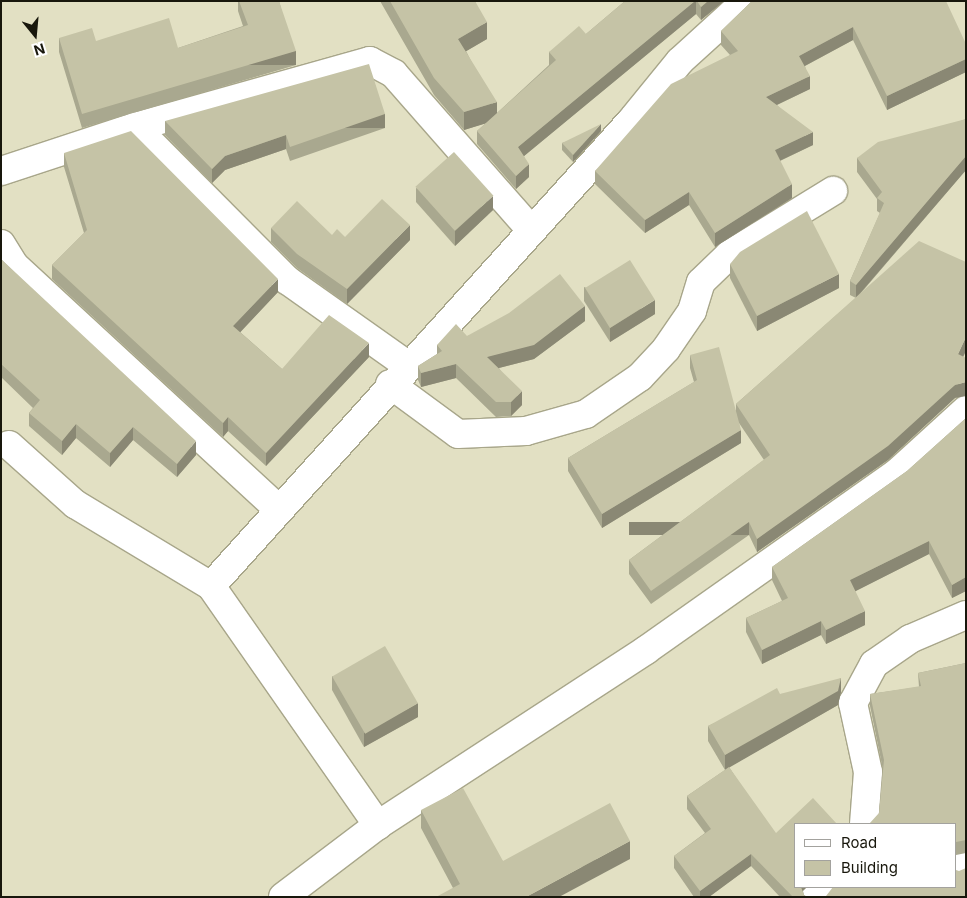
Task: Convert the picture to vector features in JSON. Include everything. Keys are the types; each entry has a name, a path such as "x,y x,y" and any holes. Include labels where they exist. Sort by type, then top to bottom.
{"street":[{"path":"211,586 277,508 531,230 680,60 746,1"},
{"path":"1,170 135,126 370,61 394,74 531,230"},
{"path":"135,126 287,280 398,375 458,434 526,430 586,414 640,377 666,349 692,311 702,282 730,254 834,191"},
{"path":"1,244 15,266 277,508"},
{"path":"283,897 378,825 638,655 898,472 966,410"},
{"path":"9,445 75,504 211,586 378,825"},
{"path":"864,823 868,772 853,703 874,664 910,639 966,616"},
{"path":"815,897 824,888"}],"building":[{"path":"239,1 279,1 296,51 82,114 59,38 92,28 96,41 169,18 178,48 248,25"},
{"path":"390,1 475,1 487,22 458,39 497,102 464,112 434,78"},
{"path":"625,1 695,1 518,147 529,164 516,176 477,131 556,60 549,52 579,26 586,34"},
{"path":"697,1 708,1 701,7"},
{"path":"752,1 946,1 966,44 966,59 887,96 853,27 799,56 810,76 766,97 813,132 775,150 792,184 715,233 689,192 645,220 595,171 671,84 738,51 721,31"},
{"path":"369,64 385,114 290,147 286,135 225,156 212,169 165,121"},
{"path":"966,119 966,156 856,285 850,281 884,203 877,198 882,192 857,158 878,142"},
{"path":"601,124 573,155 562,143"},
{"path":"131,131 278,279 233,326 282,369 329,315 369,343 266,453 228,417 223,423 52,265 87,230 64,153"},
{"path":"454,152 493,196 455,231 415,187"},
{"path":"382,199 410,225 347,289 297,254 271,228 297,201 332,235 337,229 345,237"},
{"path":"807,211 839,274 757,316 730,264 740,252"},
{"path":"919,241 966,262 966,337 958,354 966,358 966,382 955,385 888,446 757,539 749,522 651,591 629,560 770,455 736,404"},
{"path":"1,259 196,441 177,464 133,427 110,453 76,424 62,441 29,413 40,400 1,364"},
{"path":"630,260 655,300 610,328 585,288"},
{"path":"560,274 585,306 534,345 487,357 522,391 511,402 496,402 456,364 421,373 418,366 442,351 437,345 456,324 467,336 509,313"},
{"path":"719,347 741,430 602,514 568,458 697,380 690,355"},
{"path":"966,418 966,577 952,585 929,541 850,580 865,611 826,630 821,621 762,650 746,618 788,598 772,567 907,471"},
{"path":"385,646 418,703 365,734 332,676"},
{"path":"966,663 966,840 957,842 957,823 870,823 879,813 884,760 870,694 921,686 918,673"},
{"path":"841,678 838,691 725,755 708,726 777,688 780,694"},
{"path":"729,767 776,833 813,798 836,823 794,823 794,888 801,888 807,897 793,897 751,854 700,891 674,856 711,829 687,796"},
{"path":"463,788 503,861 610,803 630,841 526,897 436,897 460,884 421,810"},
{"path":"966,868 966,897 822,897 826,896 832,888 957,888 957,870"}]}
